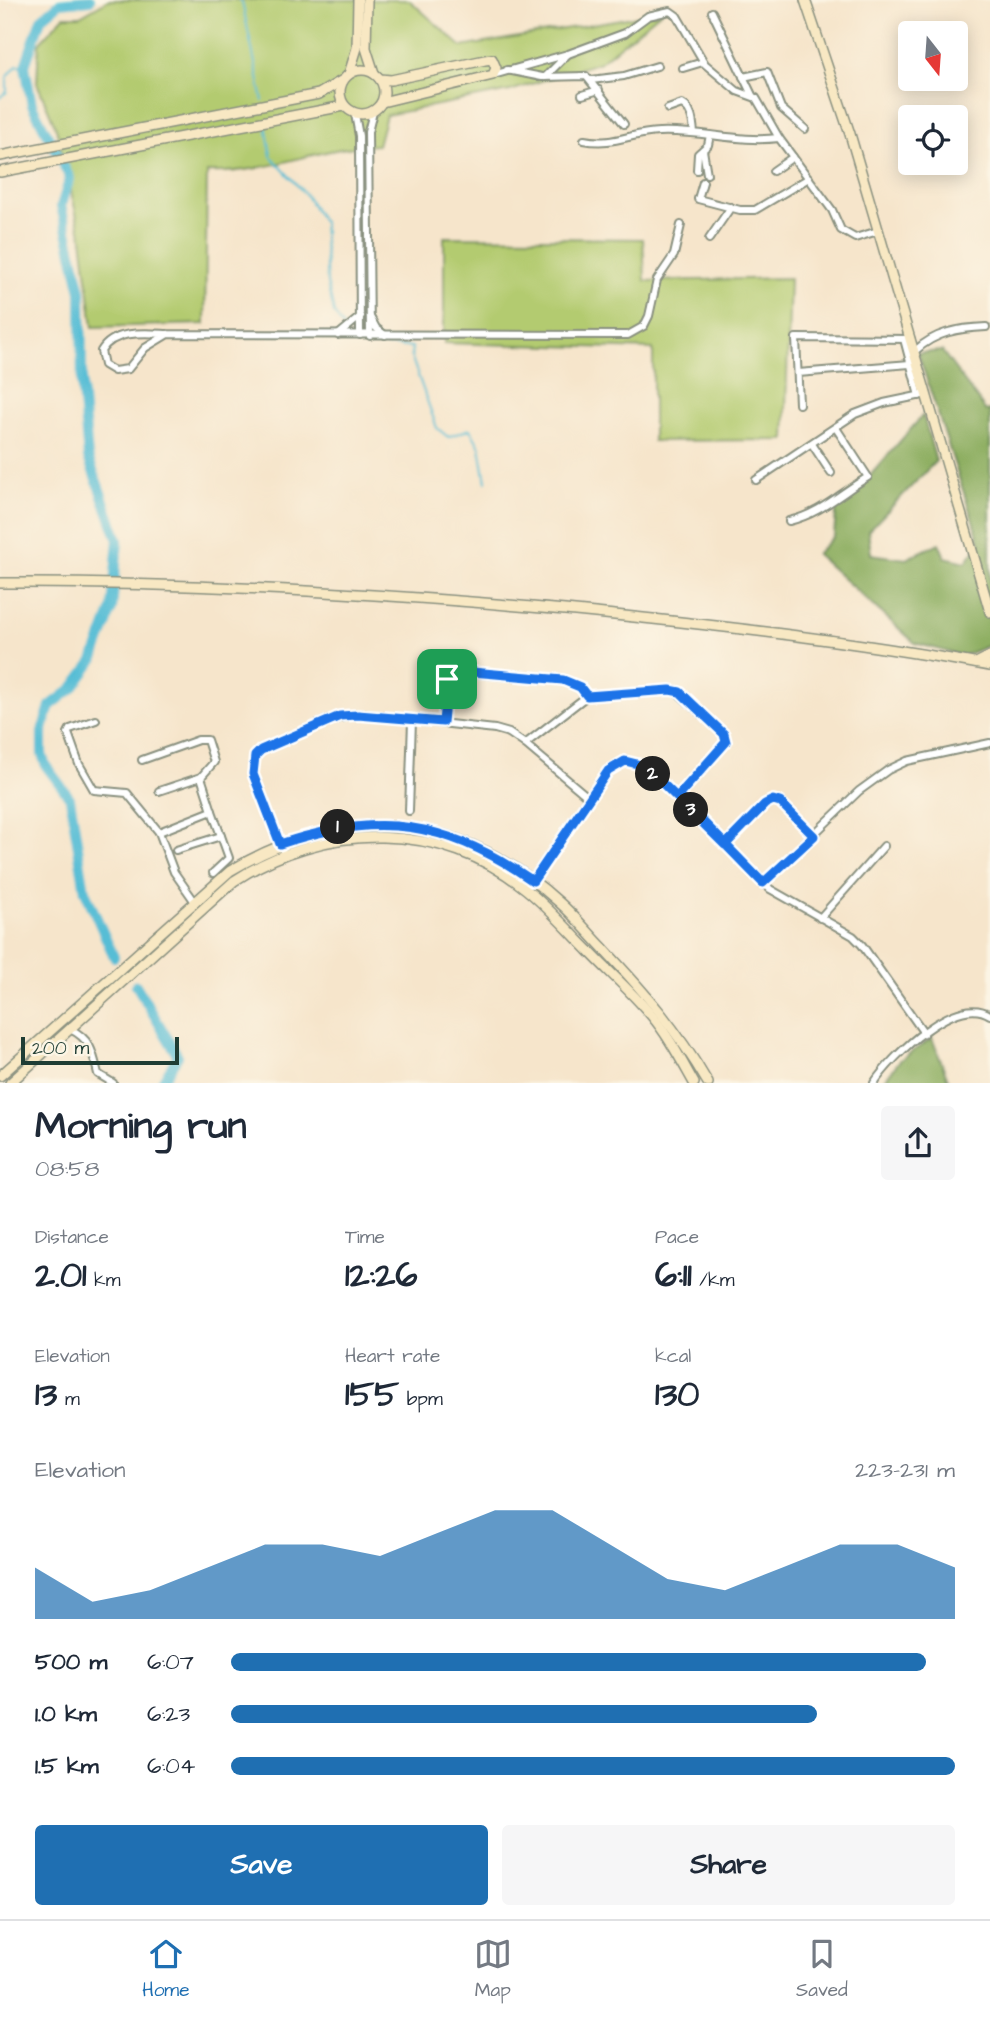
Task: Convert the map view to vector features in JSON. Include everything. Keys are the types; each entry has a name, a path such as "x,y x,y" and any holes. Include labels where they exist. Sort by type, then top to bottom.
{"street":[{"path":"358,0 357,48 339,93 344,106 355,114 373,112"},
{"path":"368,0 366,48 384,90 382,102 373,112 368,132 370,336"},
{"path":"805,0 878,231 923,395 990,612"},
{"path":"382,102 568,54 625,33 648,16 670,11 677,16 703,62 735,89 752,95"},
{"path":"712,12 752,95 846,235 855,238 878,231"},
{"path":"545,77 568,54"},
{"path":"0,156 319,94 346,77 364,70 391,80 492,59 496,68 493,75"},
{"path":"684,68 703,62"},
{"path":"591,80 624,76 657,66"},
{"path":"507,70 545,77 586,76 600,90 624,124"},
{"path":"743,77 767,72 779,105 805,129"},
{"path":"582,95 600,90"},
{"path":"668,109 684,104 692,118 694,133"},
{"path":"0,173 281,116 344,106"},
{"path":"355,114 359,136 360,335"},
{"path":"584,140 607,144 634,134 694,133 749,142 779,138"},
{"path":"697,170 698,154 710,135"},
{"path":"703,150 706,174"},
{"path":"773,172 793,157"},
{"path":"703,182 698,199 749,211 763,207 808,178"},
{"path":"709,239 731,207"},
{"path":"168,334 145,348 128,369 114,371 104,365 101,351 105,343 120,336 168,334 628,335 644,326 649,316 657,280 674,255 681,225"},
{"path":"337,335 361,316"},
{"path":"370,316 376,328 387,336"},
{"path":"799,373 912,357 933,337 958,329 986,327"},
{"path":"799,404 796,338 907,339"},
{"path":"756,480 855,414 884,403 923,395"},
{"path":"789,521 806,517 868,477 836,428"},
{"path":"812,444 831,473"},
{"path":"0,583 131,583 466,601 683,621 990,666"},
{"path":"974,663 990,656"},
{"path":"443,722 447,679 455,672 563,680 580,687 587,696"},
{"path":"525,744 587,696 676,690 724,734 724,747 678,796"},
{"path":"284,854 253,774 255,756 261,750 340,716 443,722 509,733 589,797"},
{"path":"96,720 70,729 68,733 79,764 94,790 127,793 159,832 174,872 195,902"},
{"path":"409,811 412,720"},
{"path":"142,760 198,740 207,740 214,762 201,777 159,791"},
{"path":"763,883 859,791 896,765 990,743"},
{"path":"526,890 608,771 625,761 645,766 763,883 862,945 924,1033"},
{"path":"201,777 229,858 213,873"},
{"path":"725,845 765,804 773,800 780,802 814,836"},
{"path":"159,832 212,811"},
{"path":"0,1076 229,871 280,844 338,827 412,827 442,833 475,846 533,881 561,904 662,1010 708,1083"},
{"path":"176,850 221,836"},
{"path":"10,1083 234,881 284,854 340,838 382,836 410,838 469,856 526,890 652,1015 694,1083"},
{"path":"821,918 884,846"},
{"path":"874,1083 895,1054 924,1033 961,1012 974,1009 990,1015"},
{"path":"70,1029 90,1044 98,1074 113,1083"}],"green space":[{"path":"108,0 409,0 462,47 661,12 600,62 510,91 386,115 378,145 335,150 250,169 207,172 205,324 93,327 82,238 56,128 37,83 39,43 64,16 80,16"},
{"path":"444,237 643,239 645,281 790,278 785,440 653,441 653,349 444,343"},
{"path":"942,351 986,411 990,410 990,645 963,656 915,643 816,554 834,536 837,501 868,478 923,415 936,461 868,531 871,554 906,559 939,543 945,557 966,562 980,542 918,353"},
{"path":"932,1038 949,1082 883,1082 900,1060"}],"waterway":[{"path":"90,0 60,3 41,19 25,66 32,105 70,178 61,206 81,291 82,388 88,457 118,540 112,609 93,661 73,688 50,706 42,732 42,754 46,766 70,798 85,891 114,957"},
{"path":"239,0 242,2 263,101"},
{"path":"0,97 7,92 7,77 17,65 25,66"},
{"path":"266,124 271,156 305,194 323,222 327,283 334,313 343,327"},
{"path":"351,340 354,344 412,347 411,356 437,428 448,437 470,429 480,447 486,482"},
{"path":"136,985 178,1056 161,1083"}],"route":[{"path":"447,679 443,722 340,716 261,750 255,756 253,774 280,844 338,827 412,827 442,833 475,846 508,863 533,881 608,771 615,764 625,761 645,766 725,845 765,804 773,800 780,802 814,836 763,883 725,845 678,796 726,742 724,734 676,690 587,696 580,687 563,680 461,671 449,674 447,679"}]}
